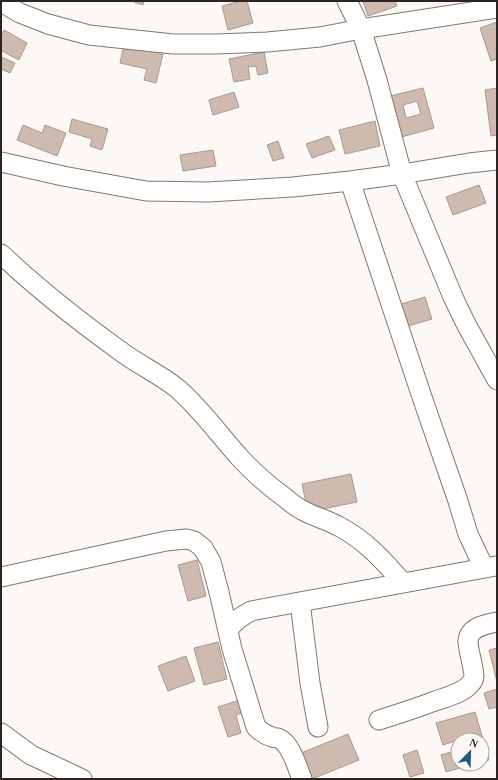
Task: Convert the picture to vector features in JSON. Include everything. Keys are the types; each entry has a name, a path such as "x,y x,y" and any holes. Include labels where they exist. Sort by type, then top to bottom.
{"street":[{"path":"348,1 361,29 377,80 402,174 453,297 497,380"},
{"path":"1,2 20,13 48,24 89,35 174,44 267,42 320,37 361,29 497,8"},
{"path":"1,162 63,176 146,191 208,192 292,187 350,181 497,160"},
{"path":"228,630 232,623 251,611 490,567 468,534 350,181"},
{"path":"1,254 24,276 75,317 124,354 159,375 177,389 198,410 242,460 283,497 302,511 329,521 351,534 368,547 403,583"},
{"path":"1,577 166,541 186,539 194,541 203,548 211,562 220,592 228,630 256,727 262,733 279,739 288,747 302,779"},
{"path":"220,592 230,604 251,611"},
{"path":"300,602 310,683 318,727"},
{"path":"380,720 449,696 468,687 472,682 474,675 468,641 470,635 483,625 497,622"},
{"path":"1,733 31,755 82,779"}],"building":[{"path":"134,1 144,1 143,5"},
{"path":"247,1 253,23 228,30 222,6"},
{"path":"363,1 395,1 397,6 368,16"},
{"path":"497,22 497,59 491,61 480,28"},
{"path":"4,30 27,43 19,60 2,51 1,53 1,36"},
{"path":"124,45 163,54 156,83 144,80 147,69 120,63"},
{"path":"264,52 268,73 258,75 256,66 248,67 250,79 234,82 229,59"},
{"path":"1,57 15,63 10,73 1,69"},
{"path":"423,88 434,128 398,138 386,97","holes":["417,101 421,114 406,118 403,105"]},
{"path":"497,88 497,135 491,136 485,90"},
{"path":"234,92 239,107 213,115 209,100"},
{"path":"72,119 108,129 102,150 90,146 92,139 69,132"},
{"path":"375,121 380,146 345,154 339,130"},
{"path":"23,125 42,133 45,125 66,133 57,156 17,140"},
{"path":"329,136 335,150 312,158 306,144"},
{"path":"278,141 284,158 273,161 267,145"},
{"path":"213,150 216,166 183,171 180,155"},
{"path":"479,185 486,203 453,215 446,197"},
{"path":"425,297 432,319 405,327 398,305"},
{"path":"351,474 357,502 308,512 302,484"},
{"path":"197,560 206,596 188,601 178,565"},
{"path":"218,642 227,679 204,685 194,648"},
{"path":"497,648 497,682 489,650"},
{"path":"186,656 195,681 168,691 158,666"},
{"path":"497,689 497,707 489,709 484,693"},
{"path":"243,699 247,711 236,715 241,733 228,737 218,707"},
{"path":"475,712 481,732 450,732 450,743 443,745 436,723"},
{"path":"348,734 359,760 312,779 301,753"},
{"path":"417,750 424,773 410,777 403,755"},
{"path":"450,752 450,771 446,772 441,755"}]}
